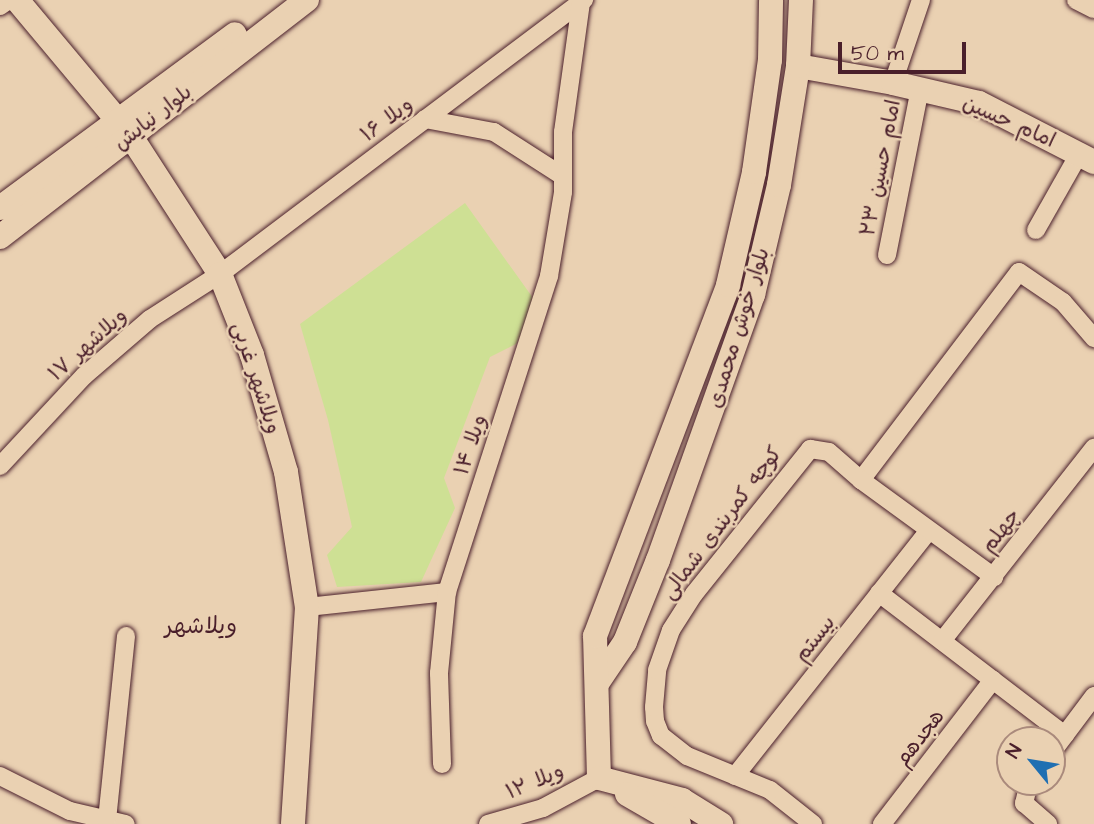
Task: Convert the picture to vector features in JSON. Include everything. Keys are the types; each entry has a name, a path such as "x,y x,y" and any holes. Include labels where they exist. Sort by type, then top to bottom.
{"street":[{"path":"0,6 9,0"},
{"name":"ویلاشهر غربی","path":"17,0 124,127 220,274 252,355 286,472 307,607 293,824"},
{"name":"بلوار نیایش","path":"0,237 124,127 281,0"},
{"name":"بلوار نیایش","path":"0,208 124,127 307,0"},
{"name":"بلوار خوش محمدی","path":"598,682 596,636 680,419 728,285 754,172 769,60 771,0"},
{"name":"بلوار خوش محمدی","path":"598,682 625,642 707,429 752,295 779,185 798,66 801,0"},
{"path":"893,83 921,0"},
{"path":"1076,0 1094,9"},
{"name":"۱۶ ویلا","path":"220,274 583,1"},
{"name":"۱۴ ویلا","path":"442,764 439,673 447,592 550,276 563,192 563,132 583,1"},
{"name":"امام حسین","path":"798,66 893,83 979,103 1086,158"},
{"name":"امام حسین ۲۳","path":"887,255 920,89"},
{"path":"425,119 463,123 494,132 561,174"},
{"path":"1036,230 1086,158"},
{"path":"994,577 861,480 1020,272 1063,302 1094,338"},
{"name":"ویلاشهر ۱۷","path":"0,466 84,376 150,319 220,274"},
{"path":"680,419 695,419 707,429"},
{"name":"چهلم","path":"942,641 1094,448"},
{"name":"کوچه کمربندی شمالی","path":"735,776 687,756 661,736 654,714 657,670 671,630 694,594 804,452 810,449 829,452 861,480"},
{"name":"بیستم","path":"735,776 929,530"},
{"path":"307,607 447,592"},
{"path":"880,593 1053,726"},
{"path":"0,776 70,811 119,823 126,636"},
{"name":"هجدهم","path":"882,824 993,680"},
{"path":"598,682 599,778"},
{"path":"1066,734 1094,696"},
{"path":"735,776 770,790 813,824"},
{"path":"599,778 679,824"},
{"path":"599,778 682,800 721,824"},
{"name":"ویلا ۱۲","path":"488,824 542,808 599,778"},
{"path":"1026,796 1024,803 1048,824"}],"green space":[{"path":"465,203 538,305 516,344 490,357 444,478 455,508 421,582 337,587 327,555 352,527 328,420 300,324"}],"district":[{"name":"ویلاشهر","path":"201,626"}]}
